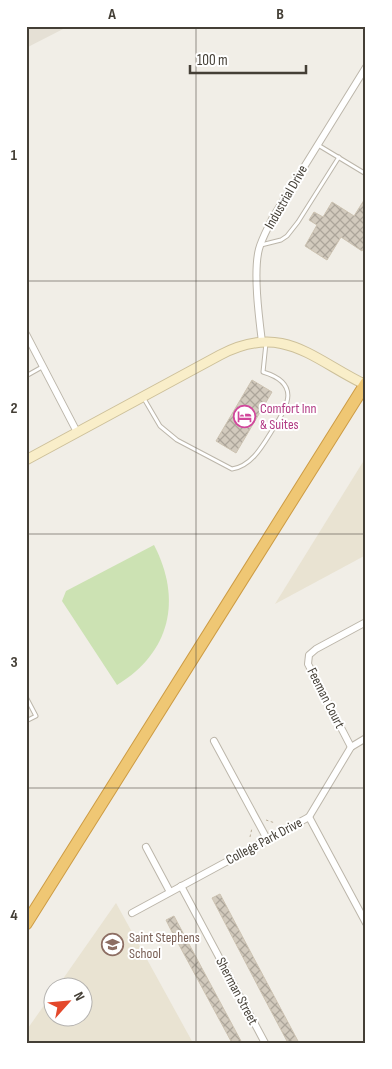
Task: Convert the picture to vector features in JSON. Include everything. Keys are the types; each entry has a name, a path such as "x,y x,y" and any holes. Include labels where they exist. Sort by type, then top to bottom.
{"highway":[{"path":"26,924 365,385"}],"street":[{"name":"Industrial Drive","path":"264,342 257,268 261,245 273,217 364,72"},
{"path":"26,334 77,432"},
{"path":"26,460 235,347 274,342 302,349 365,385"},
{"name":"Feeman Court","path":"352,746 308,664 309,655 316,649 366,622"},
{"name":"College Park Drive","path":"132,913 309,817 352,746 366,738"},
{"path":"214,741 267,839"},
{"path":"309,817 366,923"},
{"path":"146,847 170,892"},
{"name":"Sherman Street","path":"181,886 265,1043"}],"lane":[{"path":"318,144 366,174"},
{"path":"261,245 281,240 287,236 339,157"},
{"path":"143,396 160,426 177,440 232,469 241,466 259,452 289,400 283,382 273,375 263,372 264,342"},
{"path":"26,376 43,367"},
{"path":"26,697 36,716 26,721"}],"path":[{"path":"265,819 274,823"},
{"path":"250,837 252,827"}],"shaded area":[{"path":"26,26 69,26 26,48"},
{"path":"366,457 366,555 275,604"},
{"name":"Saint Stephens School","path":"116,903 193,1043 26,1043 26,1031 42,1008 42,1026 92,1026 92,976 65,976"}],"green space":[{"path":"154,545 163,565 168,585 169,604 166,623 160,640 150,657 135,672 117,685 62,601 66,591"}],"building":[{"path":"366,197 366,244 362,251 341,237 327,260 305,246 317,225 309,220 314,212 323,217 332,202 354,216"},
{"name":"Comfort Inn & Suites","path":"252,380 272,392 236,453 216,441"},
{"path":"220,894 299,1043 288,1043 212,898"},
{"path":"174,916 242,1043 232,1043 171,930 166,920"}],"place":[{"name":"Comfort Inn & Suites","path":"244,416"},
{"name":"Saint Stephens School","path":"113,945"}]}
